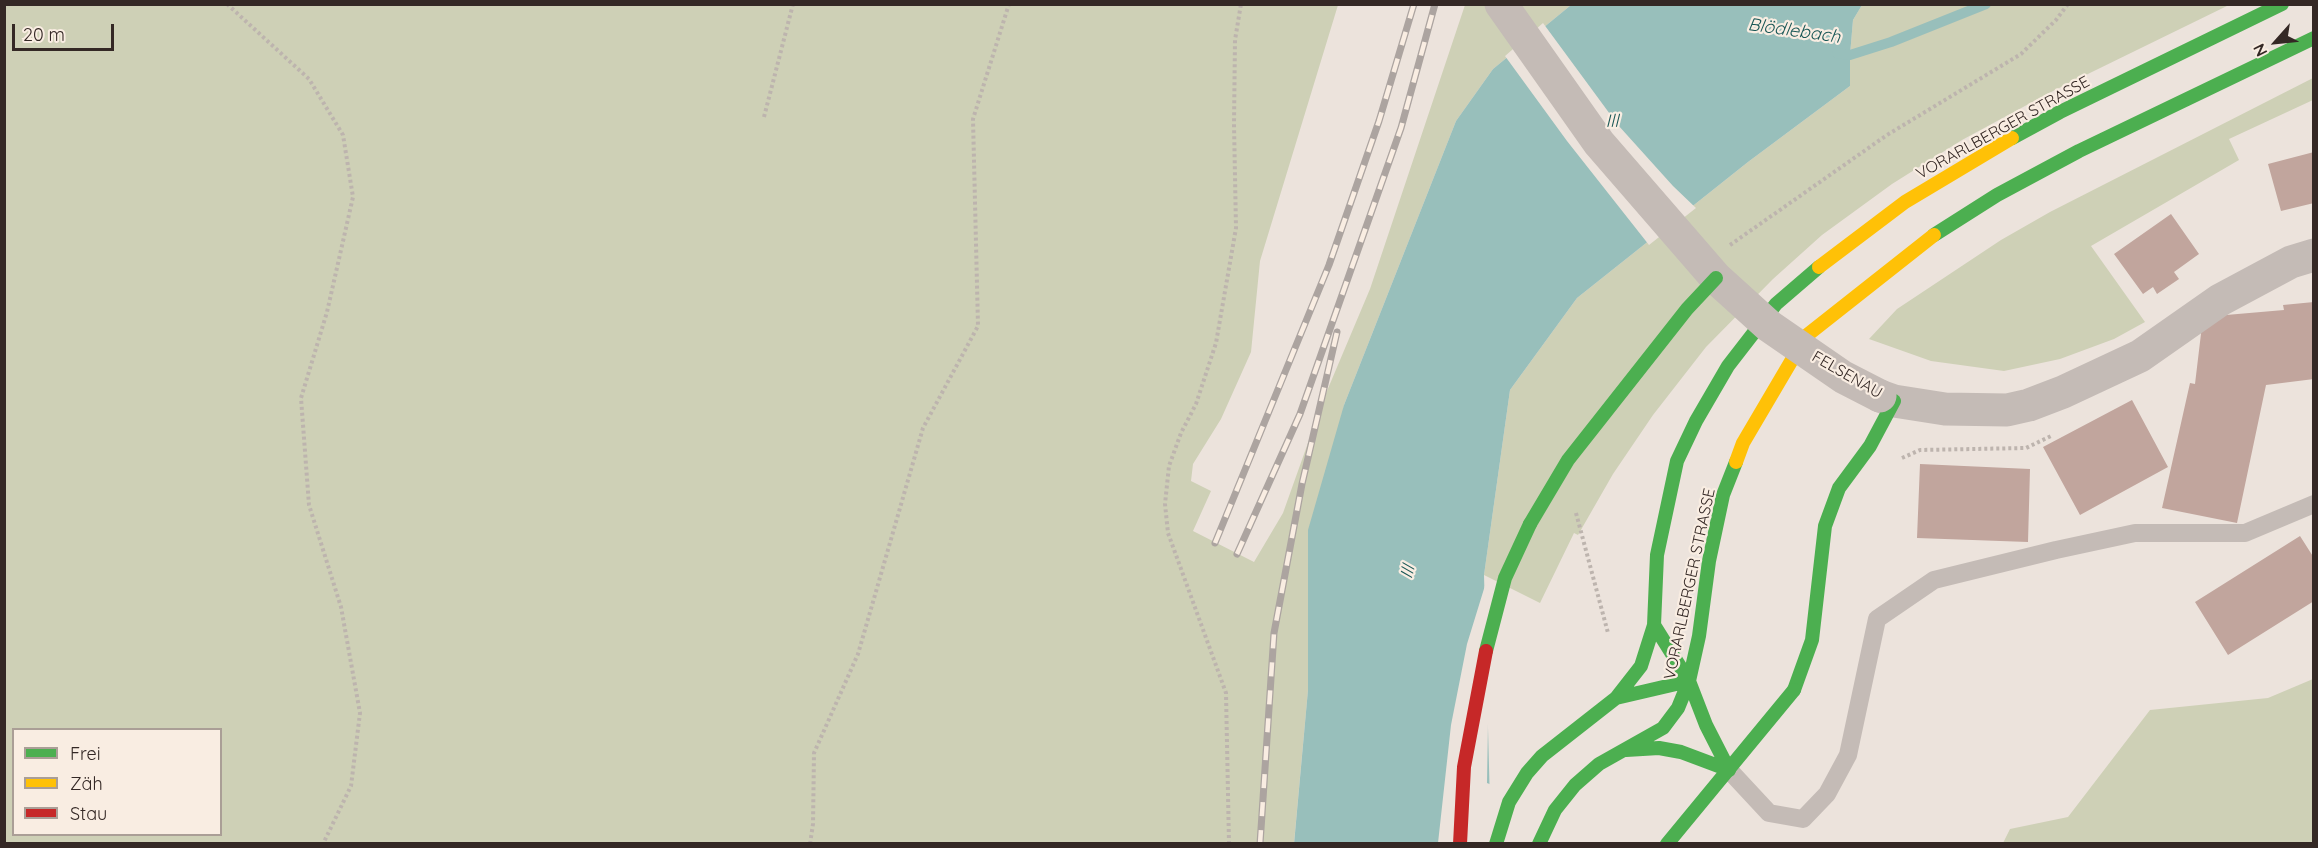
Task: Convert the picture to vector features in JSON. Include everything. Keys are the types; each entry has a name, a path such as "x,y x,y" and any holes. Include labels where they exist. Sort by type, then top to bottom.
{"main road":[{"name":"VORARLBERGER STRASSE","path":"1496,843 1509,802 1527,773 1542,756 1616,698 1641,666 1654,625 1657,555 1677,461 1696,420 1728,366 1776,304 1848,244 1905,202 1974,159 2060,112 2282,4"},
{"name":"VORARLBERGER STRASSE","path":"1539,843 1555,810 1575,785 1599,764 1663,728 1678,708 1689,681 1699,636 1709,561 1723,495 1743,443 1806,336 1926,240 1997,195 2079,151 2313,38"},
{"path":"1460,843 1464,767 1490,629 1505,578 1530,524 1568,460 1687,309 1716,278"},
{"path":"1667,843 1794,690 1812,640 1825,526 1839,488 1870,446 1887,398"},
{"path":"1654,625 1689,681 1706,725 1729,770"},
{"path":"1616,698 1689,681"},
{"path":"1622,750 1659,748 1681,752 1729,770"}],"street":[{"name":"FELSENAU","path":"1501,4 1599,142 1716,278 1769,326 1843,377 1887,398 1945,409 2007,410 2029,405 2063,392 2140,356 2220,300 2291,262 2313,255"}],"lane":[{"path":"1729,770 1769,813 1803,819 1827,794 1848,755 1877,619 1934,580 2135,533 2245,533 2313,504"}],"path":[{"path":"226,4 309,79 343,135 353,197 327,312 301,398 309,505 341,607 360,713 351,786 323,843"},
{"path":"764,117 794,4"},
{"path":"810,843 813,824 814,753 858,654 923,428 978,326 973,118 1009,4"},
{"path":"1229,843 1226,693 1168,533 1165,504 1169,466 1181,433 1196,404 1216,343 1236,228 1235,40 1241,4"},
{"path":"2056,20 2067,4"},
{"path":"1893,463 1920,450 2012,450"}],"green space":[{"path":"5,5 1338,5 1260,261 1251,352 1221,419 1193,464 1191,481 1211,491 1193,531 1254,562 1283,513 1324,398 1370,289 1465,5 1571,5 1493,69 1456,121 1344,405 1308,690 1294,843 5,844"},
{"path":"1862,5 2229,5 2049,93 1962,140 1892,184 1822,235 1773,279 1706,347 1653,415 1613,474 1578,535 1574,533 1540,603 1484,575 1510,390 1577,298 1748,162 1850,86 1853,20"},
{"path":"2313,78 2313,100 2229,139 2239,160 2091,246 2145,322 2114,339 2060,359 2004,371 1931,361 1869,339 1897,309 2001,240 2050,212"},
{"path":"2313,679 2313,843 2003,843 2010,829 2068,817 2150,710 2268,698"}],"water":[{"name":"Ill","path":"1571,5 1862,5 1853,20 1850,86 1748,162 1577,298 1510,390 1484,575 1491,843 1294,844 1308,690 1308,530 1344,405 1456,121 1493,69"}],"pier":[{"path":"1543,23 1618,125 1696,208 1649,245 1567,141 1505,56"},
{"path":"1487,579 1491,713 1488,724 1487,783 1492,785 1494,844 1438,843 1451,725 1467,644"}],"building":[{"path":"2314,152 2314,203 2281,211 2268,164"},
{"path":"2171,214 2199,254 2174,272 2179,279 2157,294 2153,287 2143,294 2114,254"},
{"path":"2314,302 2314,379 2266,385 2237,523 2162,508 2190,383 2195,384 2203,317 2284,310 2283,305"},
{"path":"2132,400 2168,467 2080,515 2043,447"},
{"path":"1920,464 2030,469 2028,542 1917,538"},
{"path":"2300,536 2314,558 2314,601 2228,655 2195,602"}],"waterway":[{"name":"Blödlebach","path":"1837,53 1850,55 1891,42 1986,4"}],"railway":[{"path":"1215,543 1329,265 1379,121 1414,4"},
{"path":"1237,554 1300,414 1401,128 1435,4"},
{"path":"1260,844 1274,633 1302,484 1337,332"}],"traffic: fast":[{"path":"2012,138 2060,112 2282,4"},
{"path":"1934,235 1997,195 2079,151 2314,38"},
{"path":"1496,844 1509,802 1527,773 1542,756 1616,698 1641,666 1654,625 1657,555 1677,461 1696,421 1728,366 1776,304 1819,267"},
{"path":"1530,524 1568,460 1687,309 1716,278"},
{"path":"1794,690 1812,640 1825,526 1839,488 1870,446 1894,401"},
{"path":"1539,844 1555,810 1575,785 1599,764 1663,728 1678,708 1689,681 1699,636 1709,561 1723,495 1736,462"},
{"path":"1486,651 1505,578 1530,524"},
{"path":"1654,625 1689,681 1706,725 1729,770"},
{"path":"1616,698 1689,681"},
{"path":"1667,844 1794,690"},
{"path":"1626,750 1659,748 1681,752 1729,770"}],"traffic: slow":[{"path":"1819,267 1905,202 2012,138"},
{"path":"1736,462 1743,443 1806,336 1934,235"}],"traffic: jam":[{"path":"1460,844 1464,767 1486,651"}]}
